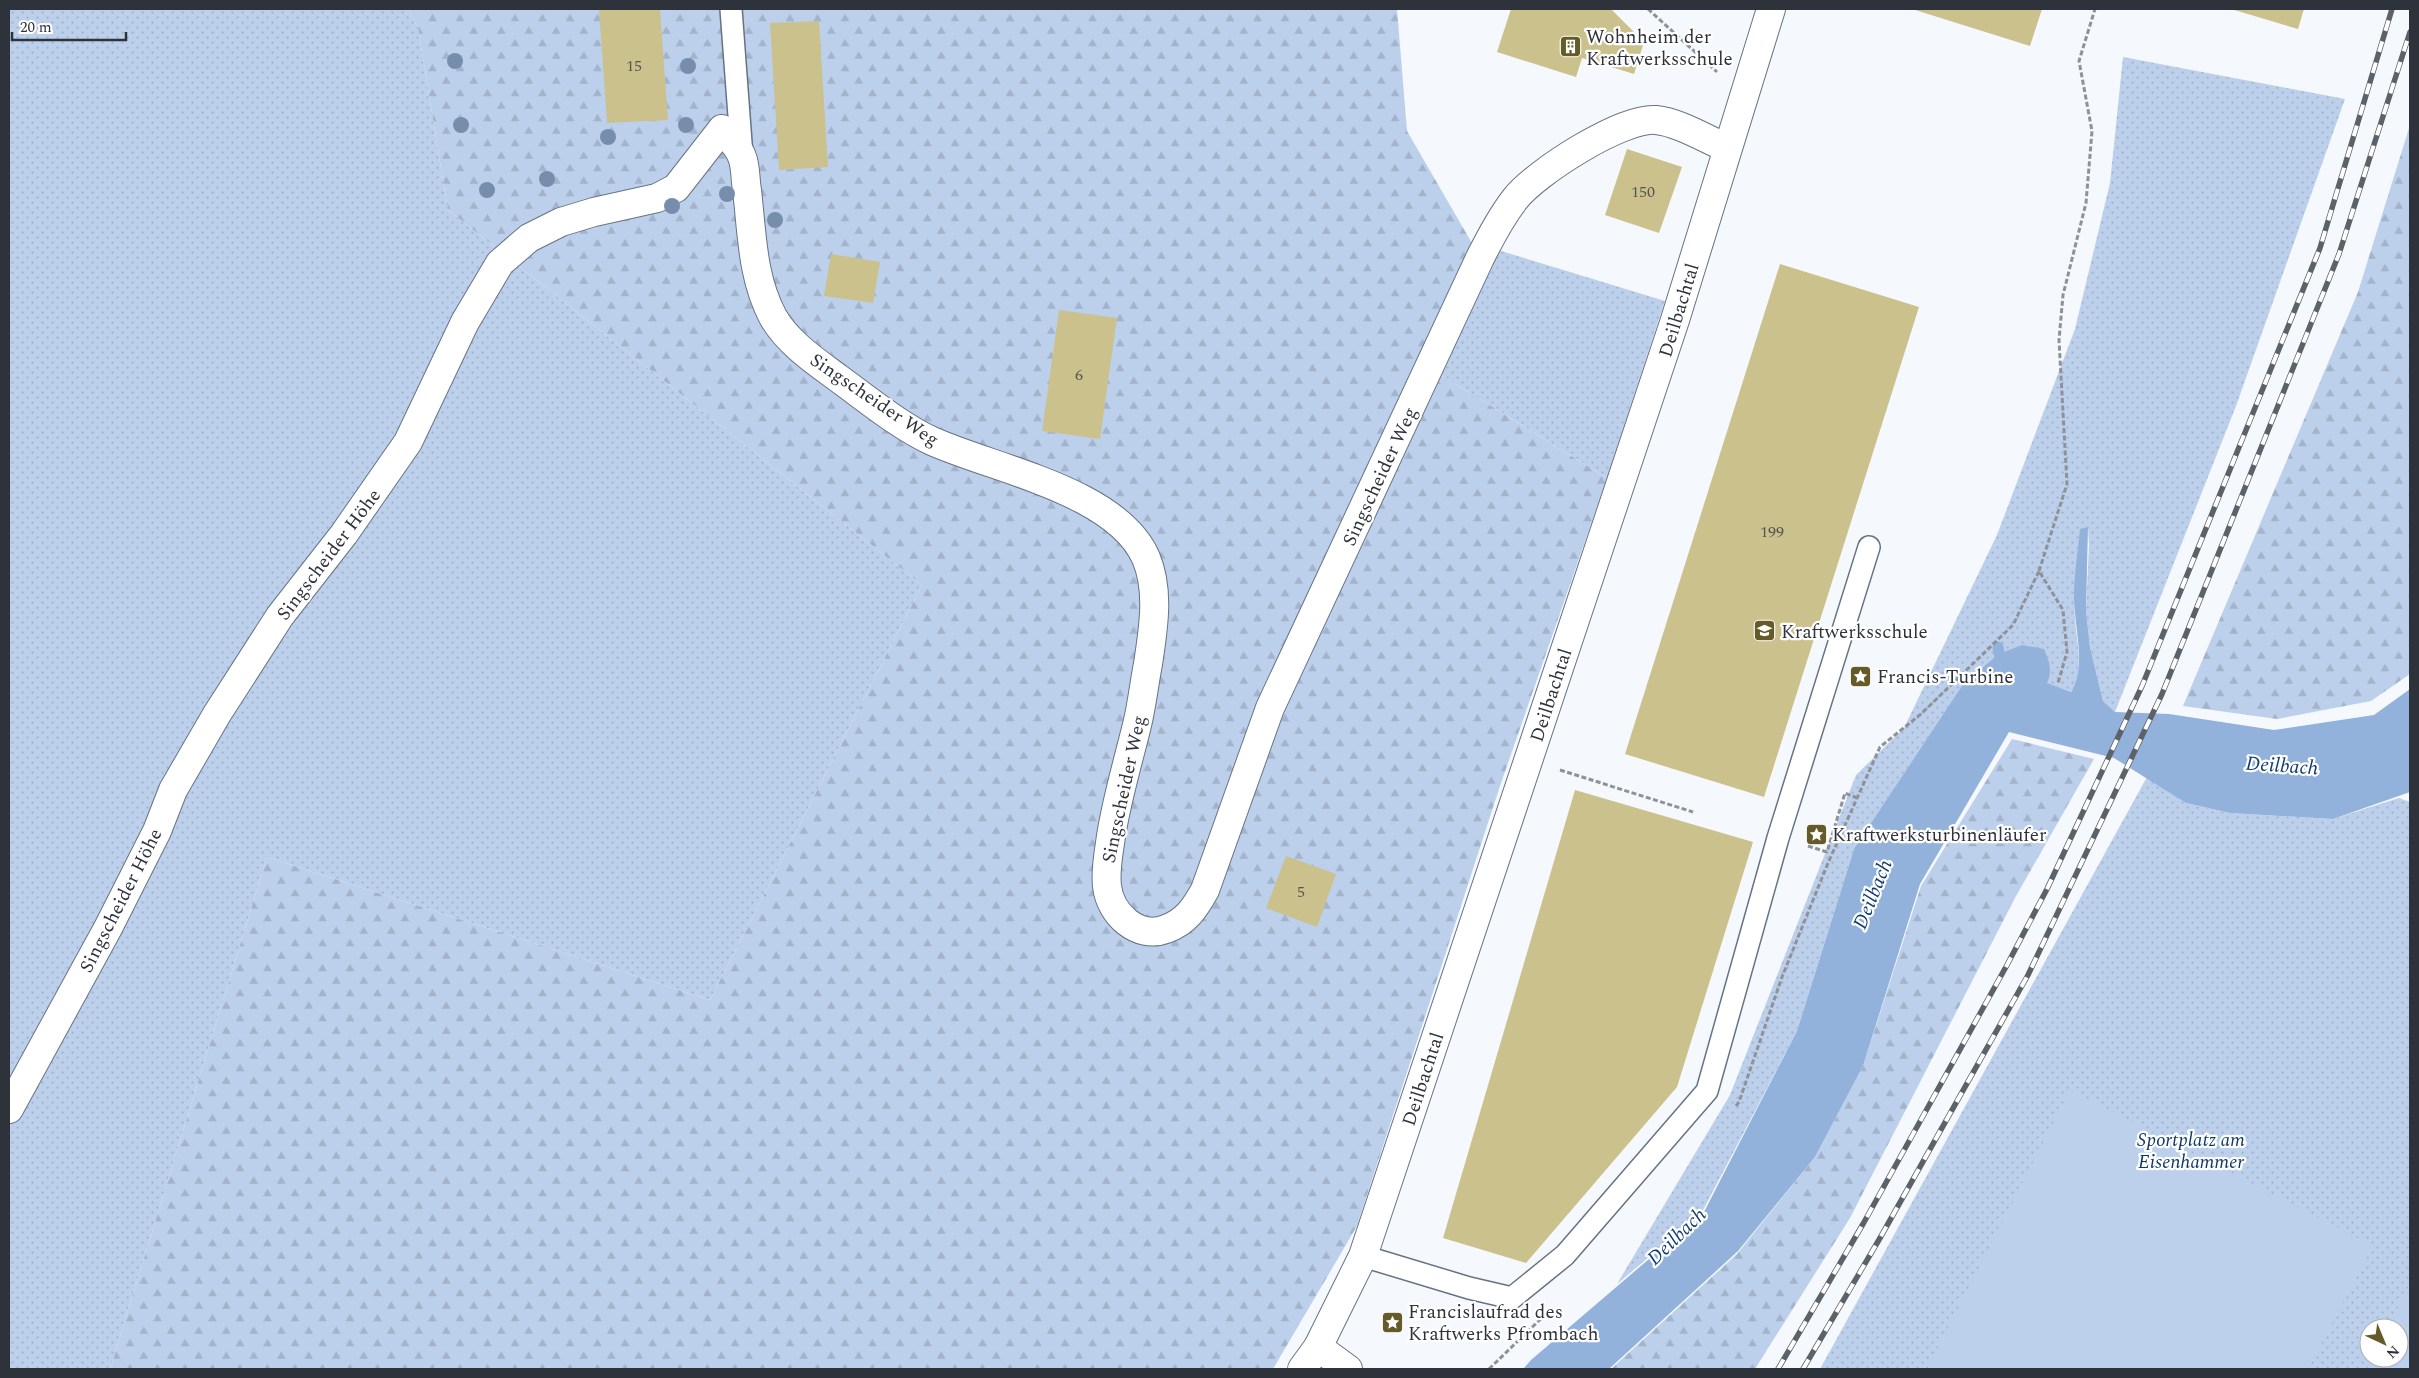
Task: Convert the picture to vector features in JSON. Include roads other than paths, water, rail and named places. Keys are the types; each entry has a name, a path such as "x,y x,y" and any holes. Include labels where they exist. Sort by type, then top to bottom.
{"street":[{"name":"Deilbachtal","path":"1302,1369 1318,1347 1363,1256 1676,320 1771,9"},
{"name":"Singscheider Weg","path":"742,156 756,272 774,318 786,335 802,351 930,440 1044,482 1104,511 1126,530 1146,558 1153,590 1154,625 1138,723 1115,810 1106,872 1109,899 1122,919 1146,932 1162,931 1178,924 1194,910 1205,890 1270,708 1480,258 1515,199 1538,177 1562,160 1634,123 1655,120 1693,132 1727,148"},
{"name":"Singscheider Höhe","path":"9,1109 108,928 157,831 173,790 217,714 280,616 344,534 408,442 465,322 500,263 529,238 561,222 594,212 657,198 676,188 722,129 742,156"},
{"path":"1318,1347 1348,1369"}],"lane":[{"name":"Singscheider Weg","path":"731,9 742,156"},
{"path":"1363,1256 1468,1288 1512,1298 1565,1254 1707,1092 1778,838 1869,547"}],"water":[{"name":"Deilbach","path":"2088,527 2086,611 2090,647 2103,701 2115,712 2169,714 2274,730 2374,715 2410,689 2410,792 2333,819 2230,813 2186,803 2114,758 2009,732 1920,884 1863,1066 1815,1157 1738,1251 1609,1369 1523,1369 1531,1360 1704,1212 1797,1031 1854,849 1964,683 1999,654 2022,645 2044,649 2050,670 2047,683 2071,692 2076,681 2079,658 2074,597 2076,563 2080,529"}],"waterway":[{"path":"1998,647 2002,668"}],"railway":[{"path":"1778,1369 1863,1224 2007,965 2047,889 2142,686 2320,248 2392,9"},
{"path":"1803,1369 1880,1238 2028,975 2162,694 2339,254 2410,32"}],"place":[{"name":"Wohnheim der Kraftwerksschule","path":"1570,47"},
{"name":"Kraftwerksschule","path":"1765,631"},
{"name":"Francis-Turbine","path":"1861,676"},
{"name":"Kraftwerksturbinenläufer","path":"1816,834"},
{"name":"Francislaufrad des Kraftwerks Pfrombach","path":"1392,1322"}],"park label":[{"name":"Sportplatz am Eisenhammer","path":"2191,1150"}]}
